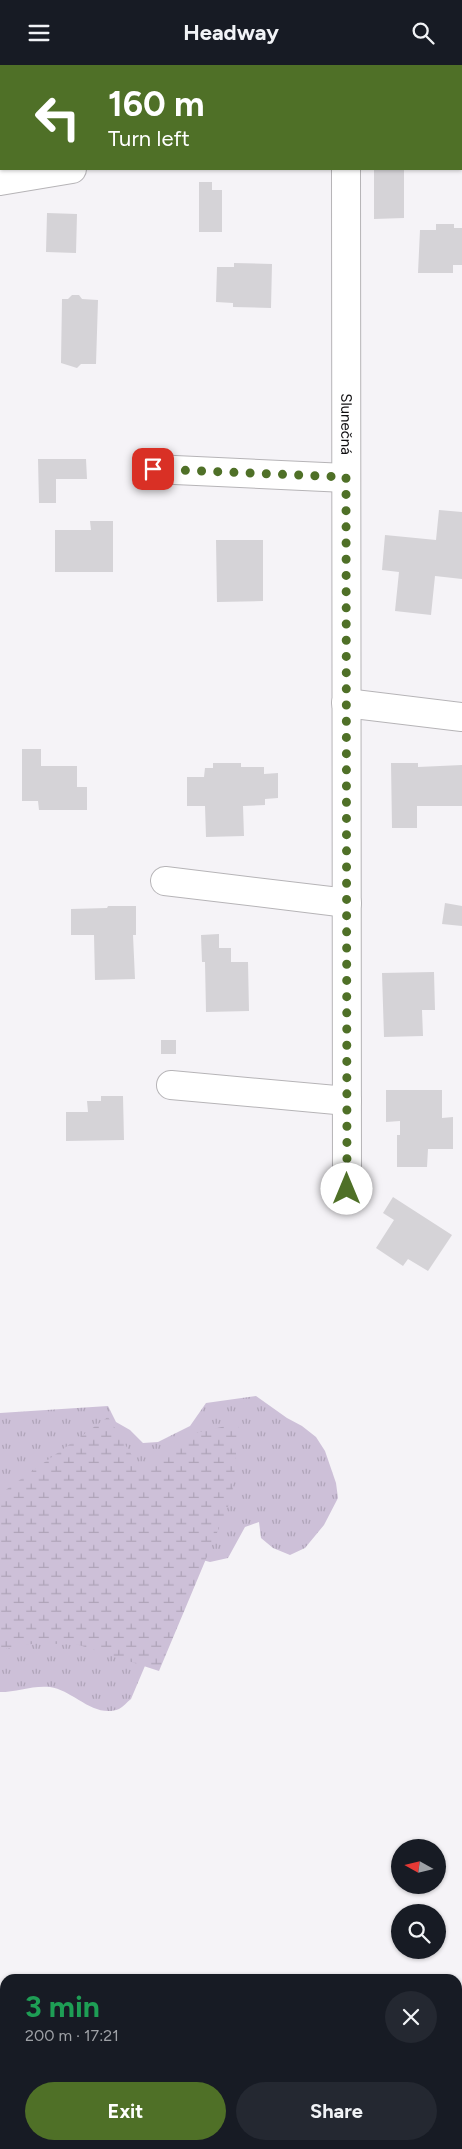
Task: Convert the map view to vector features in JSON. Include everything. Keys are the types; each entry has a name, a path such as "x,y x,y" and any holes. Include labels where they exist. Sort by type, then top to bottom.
{"street":[{"path":"0,181 66,170"},
{"name":"Slunečná","path":"346,170 347,1189"},
{"path":"153,469 346,477"},
{"path":"346,703 462,717"},
{"path":"165,881 346,903"},
{"path":"171,1085 346,1101"}],"green space":[{"path":"256,1396 316,1437 325,1451 336,1483 338,1498 324,1525 305,1548 290,1555 273,1548 261,1538 259,1522 245,1527 228,1558 210,1562 191,1557 131,1699 119,1709 101,1710 59,1689 50,1687 0,1692 0,1413 108,1406 116,1422 130,1430 143,1443 158,1442 190,1426 206,1403"},
{"path":"108,1417 141,1470 191,1434 239,1423 232,1497 159,1671 79,1645 37,1643 0,1650 0,1494"}],"building":[{"path":"374,170 404,170 404,218 374,219"},
{"path":"199,182 212,182 212,190 222,190 222,232 199,232"},
{"path":"47,213 77,214 76,253 46,252"},
{"path":"436,224 454,224 454,228 462,228 462,265 453,265 453,273 418,273 420,230 436,230"},
{"path":"234,263 272,264 271,308 233,307 233,303 216,302 217,267 234,267"},
{"path":"72,295 79,295 82,299 98,300 96,364 81,364 77,368 61,363 62,299 68,299"},
{"path":"38,459 86,459 87,479 56,479 56,503 39,503"},
{"path":"439,510 462,512 462,579 435,576 431,615 395,611 399,572 382,570 385,535 436,540"},
{"path":"90,521 113,521 113,572 55,572 55,530 91,530"},
{"path":"216,540 263,540 263,601 217,602"},
{"path":"22,749 41,749 41,766 77,766 77,787 87,787 87,810 39,810 38,801 22,801"},
{"path":"213,763 241,763 241,767 264,767 264,774 278,773 278,798 265,799 265,805 243,806 244,836 206,837 205,806 187,806 187,777 204,777 205,768 213,768"},
{"path":"391,763 418,763 418,767 462,765 462,806 417,806 417,828 392,828"},
{"path":"445,903 462,906 462,926 442,924"},
{"path":"108,906 136,906 136,935 133,935 135,979 95,980 94,935 71,935 71,909 107,908"},
{"path":"219,934 219,948 231,948 231,962 248,962 249,1011 206,1012 205,962 202,962 201,935"},
{"path":"434,972 435,1010 422,1010 423,1036 384,1037 382,973"},
{"path":"161,1040 176,1040 176,1054 161,1054"},
{"path":"386,1090 442,1090 442,1118 453,1117 453,1149 428,1149 427,1167 397,1167 397,1135 400,1135 400,1121 386,1122"},
{"path":"101,1096 123,1096 124,1140 66,1141 66,1112 88,1112 87,1101 101,1101"},
{"path":"393,1197 452,1235 428,1271 408,1259 403,1266 376,1248 394,1220 383,1213"}],"route":[{"path":"153,469 346,477 347,1189"}]}
